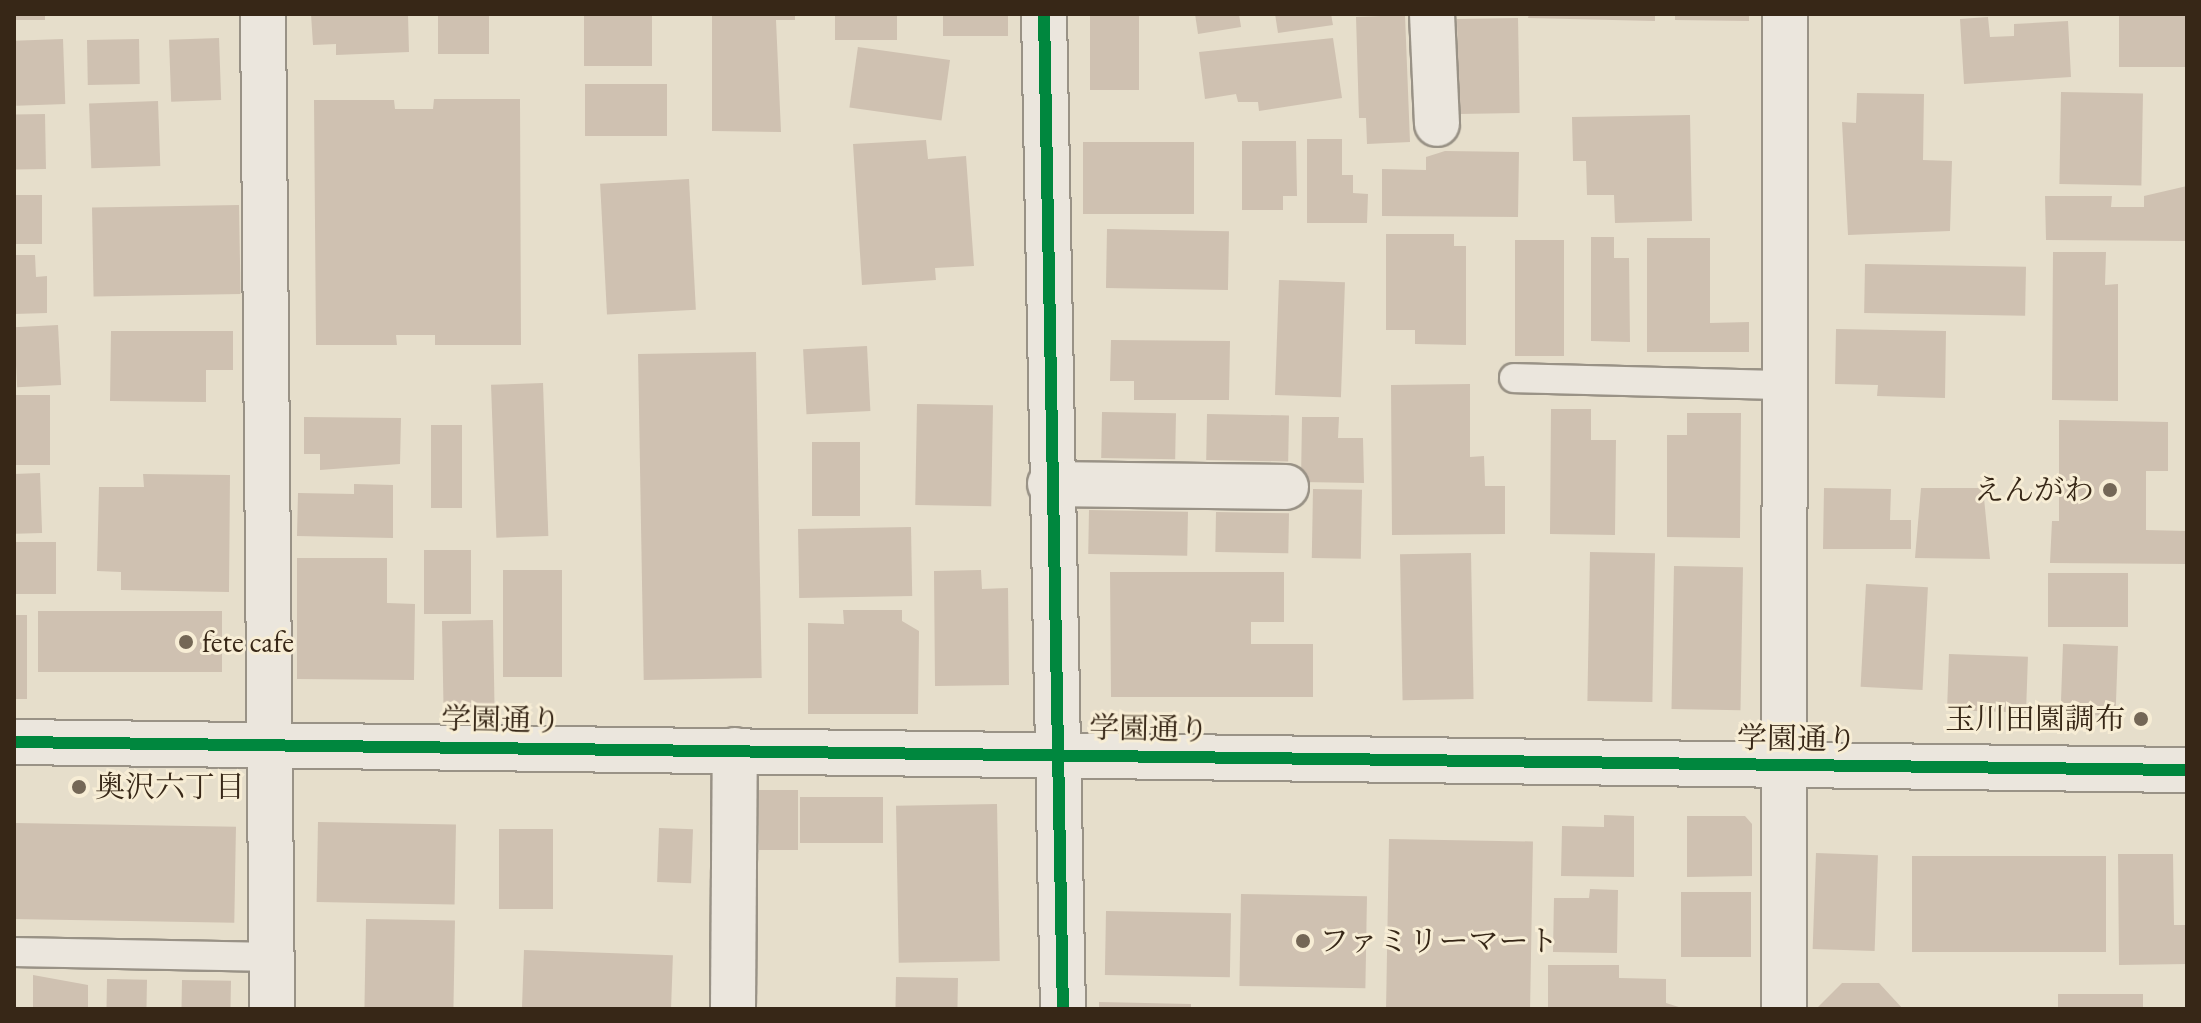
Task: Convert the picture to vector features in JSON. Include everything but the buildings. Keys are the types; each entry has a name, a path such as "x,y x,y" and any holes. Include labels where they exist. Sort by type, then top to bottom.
{"street":[{"path":"263,14 272,1009"},
{"path":"1044,14 1050,484 1062,753 1063,1009"},
{"path":"1432,14 1437,124"},
{"path":"1784,1009 1785,14"},
{"path":"1050,484 1286,487"},
{"name":"学園通り","path":"14,742 271,741 2187,770"},
{"path":"733,1009 735,750"}],"lane":[{"path":"1514,378 1783,385"},
{"path":"14,952 273,957"}],"cycle path":[{"path":"1044,14 1063,1009"},
{"path":"14,742 2187,770"}],"place":[{"name":"えんがわ","path":"2110,490"},
{"name":"fete cafe","path":"186,642"},
{"name":"玉川田園調布","path":"2141,719"},
{"name":"奥沢六丁目","path":"79,787"},
{"name":"ファミリーマート","path":"1303,941"}]}
